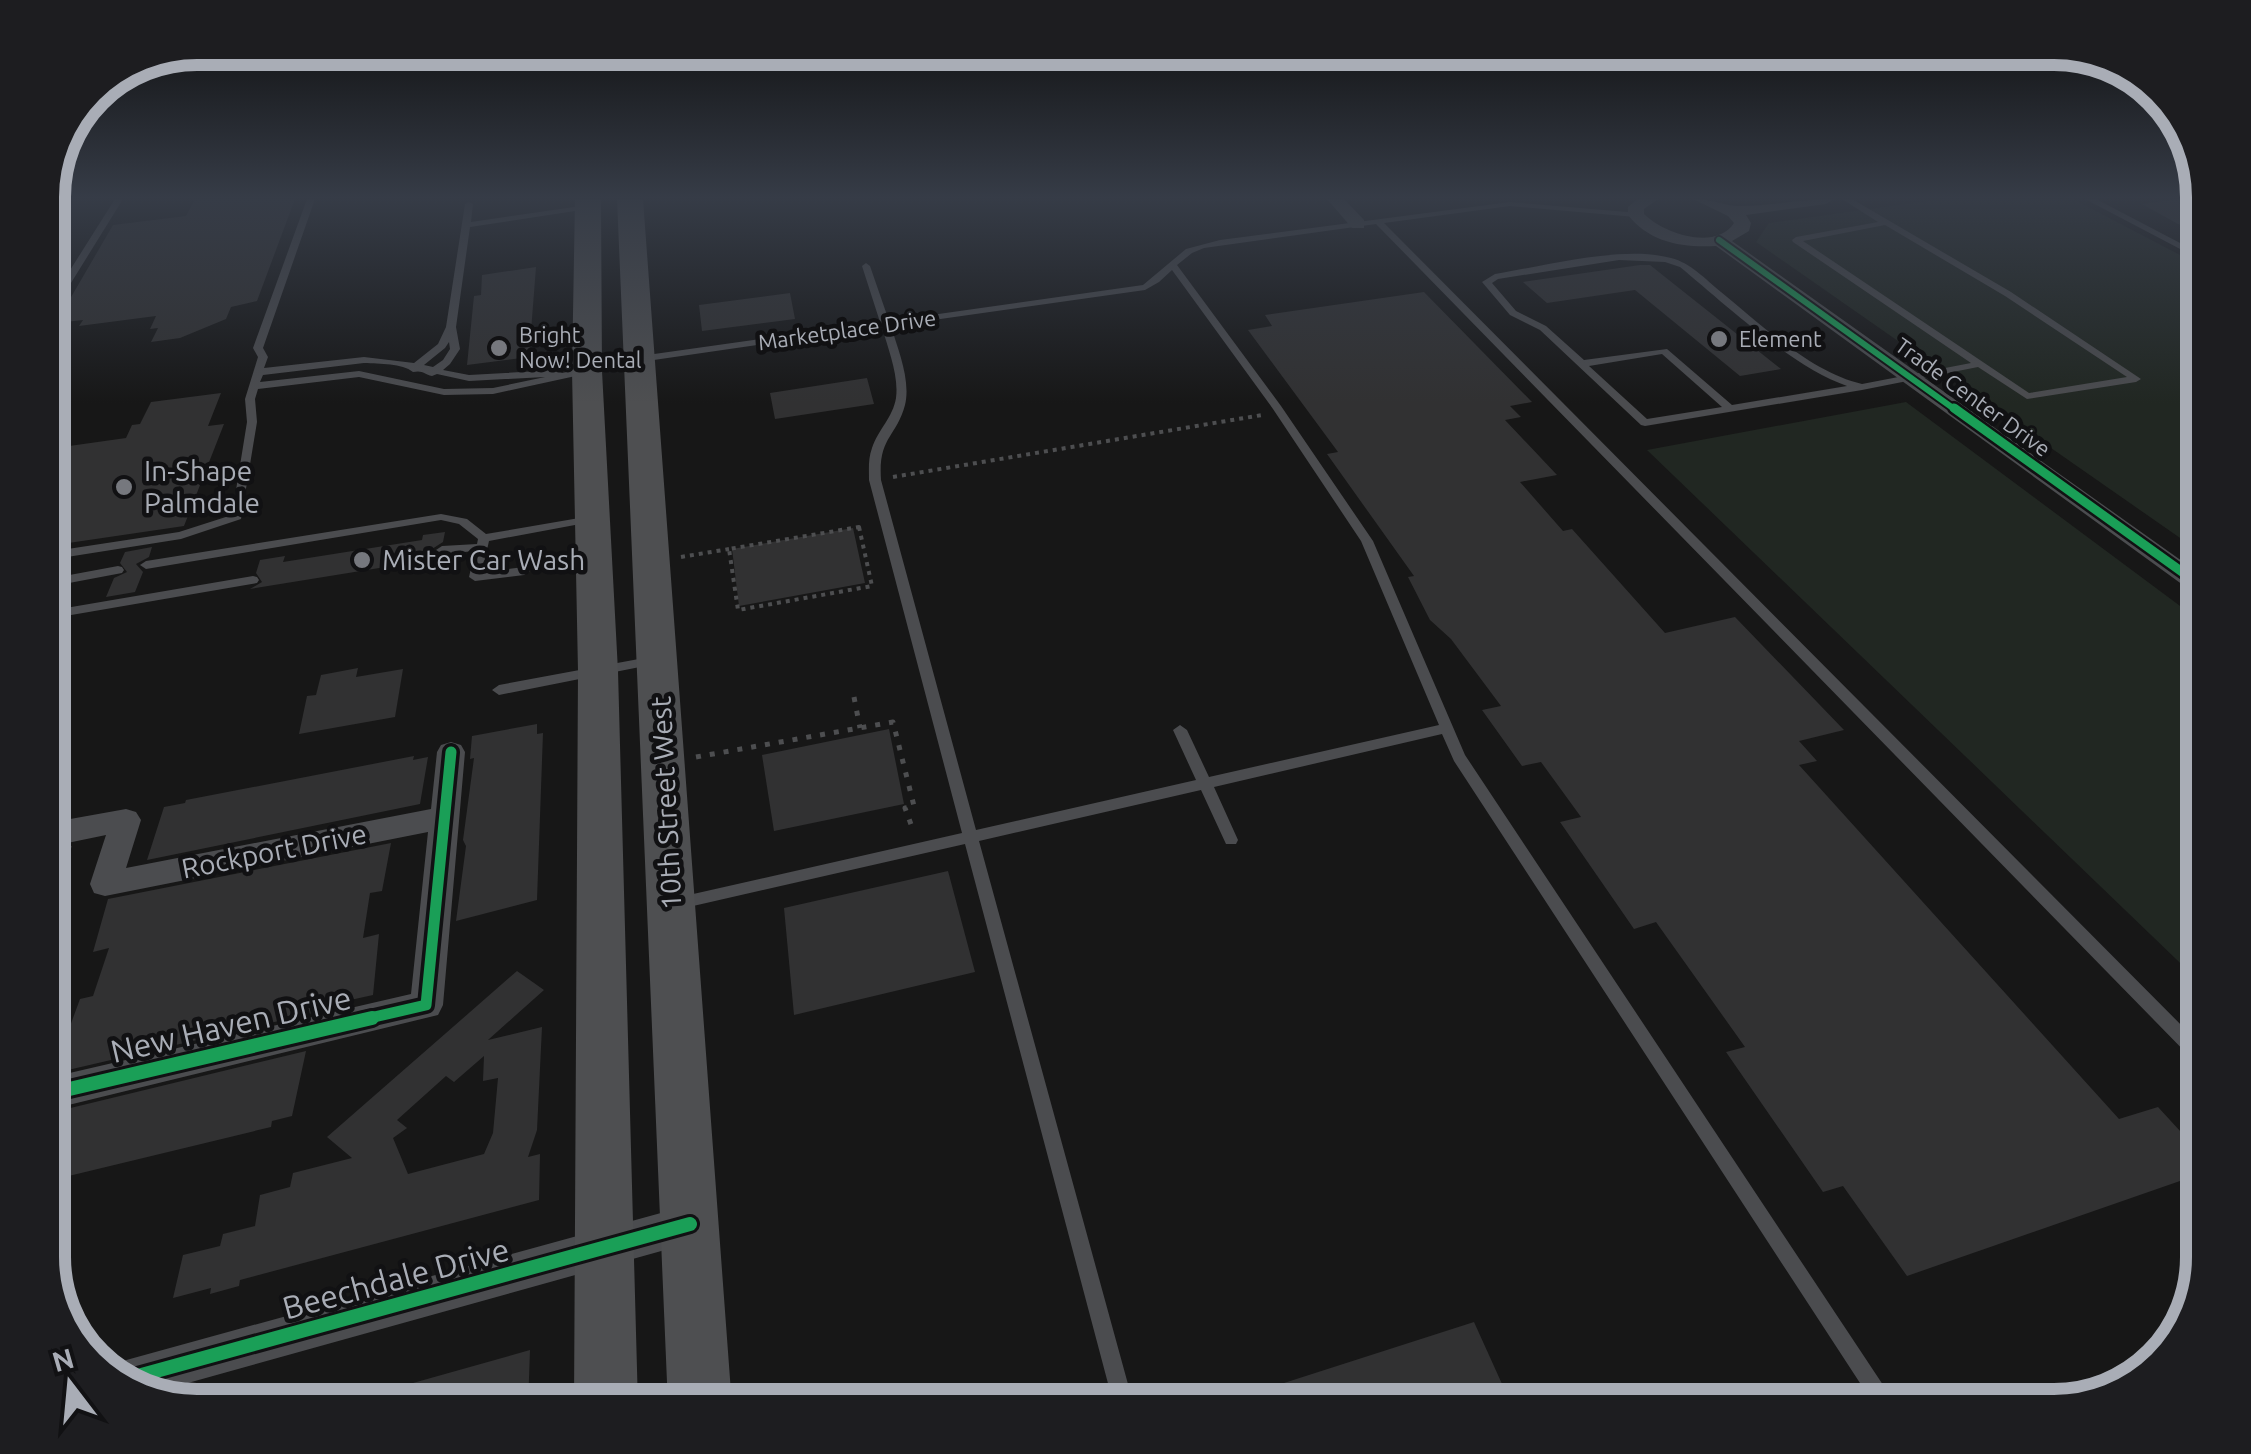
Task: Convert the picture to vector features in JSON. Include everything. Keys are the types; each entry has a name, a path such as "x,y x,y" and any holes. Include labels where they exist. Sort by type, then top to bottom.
{"main road":[{"path":"588,267 598,672 606,1389"},
{"name":"10th Street West","path":"634,268 699,1389"}],"street":[{"name":"Trade Center Drive","path":"1757,267 2186,575"},
{"path":"444,818 451,752"},
{"name":"Rockport Drive","path":"65,832 126,820 106,884 444,818"},
{"name":"New Haven Drive","path":"65,1090 426,1005 444,818"},
{"name":"Beechdale Drive","path":"140,1375 690,1224"}],"lane":[{"path":"65,553 181,535 238,518 254,386 263,354 258,348 287,267"},
{"path":"406,383 414,366 442,346 451,326 460,267"},
{"path":"866,267 902,382 901,402 880,437 873,458 875,480 1119,1389"},
{"name":"Marketplace Drive","path":"588,370 640,359 1145,287 1172,267"},
{"path":"1174,267 1367,541 1444,729 1877,1389"},
{"path":"1422,267 2186,1040"},
{"path":"1568,267 1488,279 1491,290 1514,312 1537,324 1645,422 1980,364"},
{"path":"1685,267 1835,380 1856,388"},
{"path":"1836,267 2027,396 2136,379 1961,267"},
{"path":"406,383 436,372 455,349 451,326"},
{"path":"1580,364 1664,352 1731,410"},
{"path":"259,372 357,360 476,378 588,370"},
{"path":"254,386 353,374 444,392 478,393 532,386 588,370"},
{"path":"146,565 441,517 463,520 482,542"},
{"path":"442,550 592,519"},
{"path":"482,542 475,577 524,571"},
{"path":"65,580 118,570"},
{"path":"65,612 253,580"},
{"path":"499,690 658,660"},
{"path":"672,905 1444,729"},
{"path":"1180,730 1231,840"}],"path":[{"path":"875,480 1279,412"},
{"path":"678,557 729,548 858,526 872,586 738,610 729,548"},
{"path":"854,697 860,728"},
{"path":"696,757 893,722 914,806 905,808 912,827"}],"shaded area":[{"path":"1792,267 2186,267 2186,542"},
{"path":"1906,402 2186,610 2186,969 1647,450"}],"building":[{"path":"89,267 270,267 257,301 231,307 226,319 180,338 151,342 158,328 150,329 156,316 79,326 83,320 65,322 65,308"},
{"path":"536,267 529,357 467,365 474,296 481,295 482,275"},
{"name":"Element","path":"1652,267 1781,369 1740,376 1635,290 1547,303 1523,282"},
{"path":"1424,292 1532,402 1510,406 1521,417 1505,420 1557,475 1520,482 1563,531 1572,529 1665,633 1735,617 1844,730 1799,741 1817,761 1799,765 2119,1119 2158,1107 2186,1137 2186,1179 1907,1276 1843,1186 1823,1192 1726,1052 1745,1047 1656,922 1634,929 1560,822 1581,817 1541,762 1522,766 1482,710 1501,706 1451,639 1430,620 1408,577 1414,576 1327,454 1338,452 1248,330 1272,326 1265,315"},
{"path":"790,293 795,319 702,331 699,305"},
{"path":"867,378 874,404 775,419 770,393"},
{"name":"In-Shape Palmdale","path":"221,393 208,426 224,424 184,526 65,544 65,447 126,438 132,425 140,424 151,402"},
{"path":"853,528 865,583 739,606 732,549"},
{"name":"Mister Car Wash","path":"445,532 443,542 432,549 441,558 250,589 262,582 256,573 260,560 285,556 283,562 422,540 423,535"},
{"path":"152,547 149,557 136,564 143,572 135,592 106,597 114,578 127,572 120,563 125,552"},
{"path":"358,668 356,677 403,669 395,717 299,734 307,696 316,695 321,675"},
{"path":"537,724 537,734 543,733 537,900 456,921 474,758 470,759 472,736"},
{"path":"889,729 904,804 774,831 762,755"},
{"path":"414,756 413,760 428,757 420,804 147,860 164,807"},
{"path":"391,843 382,891 370,893 363,938 379,934 373,995 314,1008 313,1013 68,1070 65,1040 80,999 93,996 109,948 93,952 108,899"},
{"path":"948,871 975,972 794,1015 784,908"},
{"path":"517,971 544,990 488,1040 542,1027 537,1130 528,1157 540,1154 539,1200 240,1280 239,1286 210,1294 211,1288 173,1298 183,1255 220,1246 223,1234 255,1226 260,1195 290,1187 293,1173 352,1158 327,1137","holes":["484,1056 483,1081 498,1078 493,1133 484,1154 408,1174 393,1138 407,1128 397,1120 446,1076 454,1082"]},
{"path":"306,1051 292,1116 272,1121 271,1127 65,1177 65,1109"},
{"path":"1474,1322 1504,1389 1265,1389"},
{"path":"530,1350 529,1389 412,1389 413,1383"}],"cycle path":[{"path":"1756,267 2186,575"},
{"path":"65,1090 426,1005 451,752"},
{"path":"140,1375 690,1224"}],"place":[{"name":"Element","path":"1719,339"},
{"name":"Bright Now! Dental","path":"499,348"},
{"name":"In-Shape Palmdale","path":"124,487"},
{"name":"Mister Car Wash","path":"362,560"}]}
